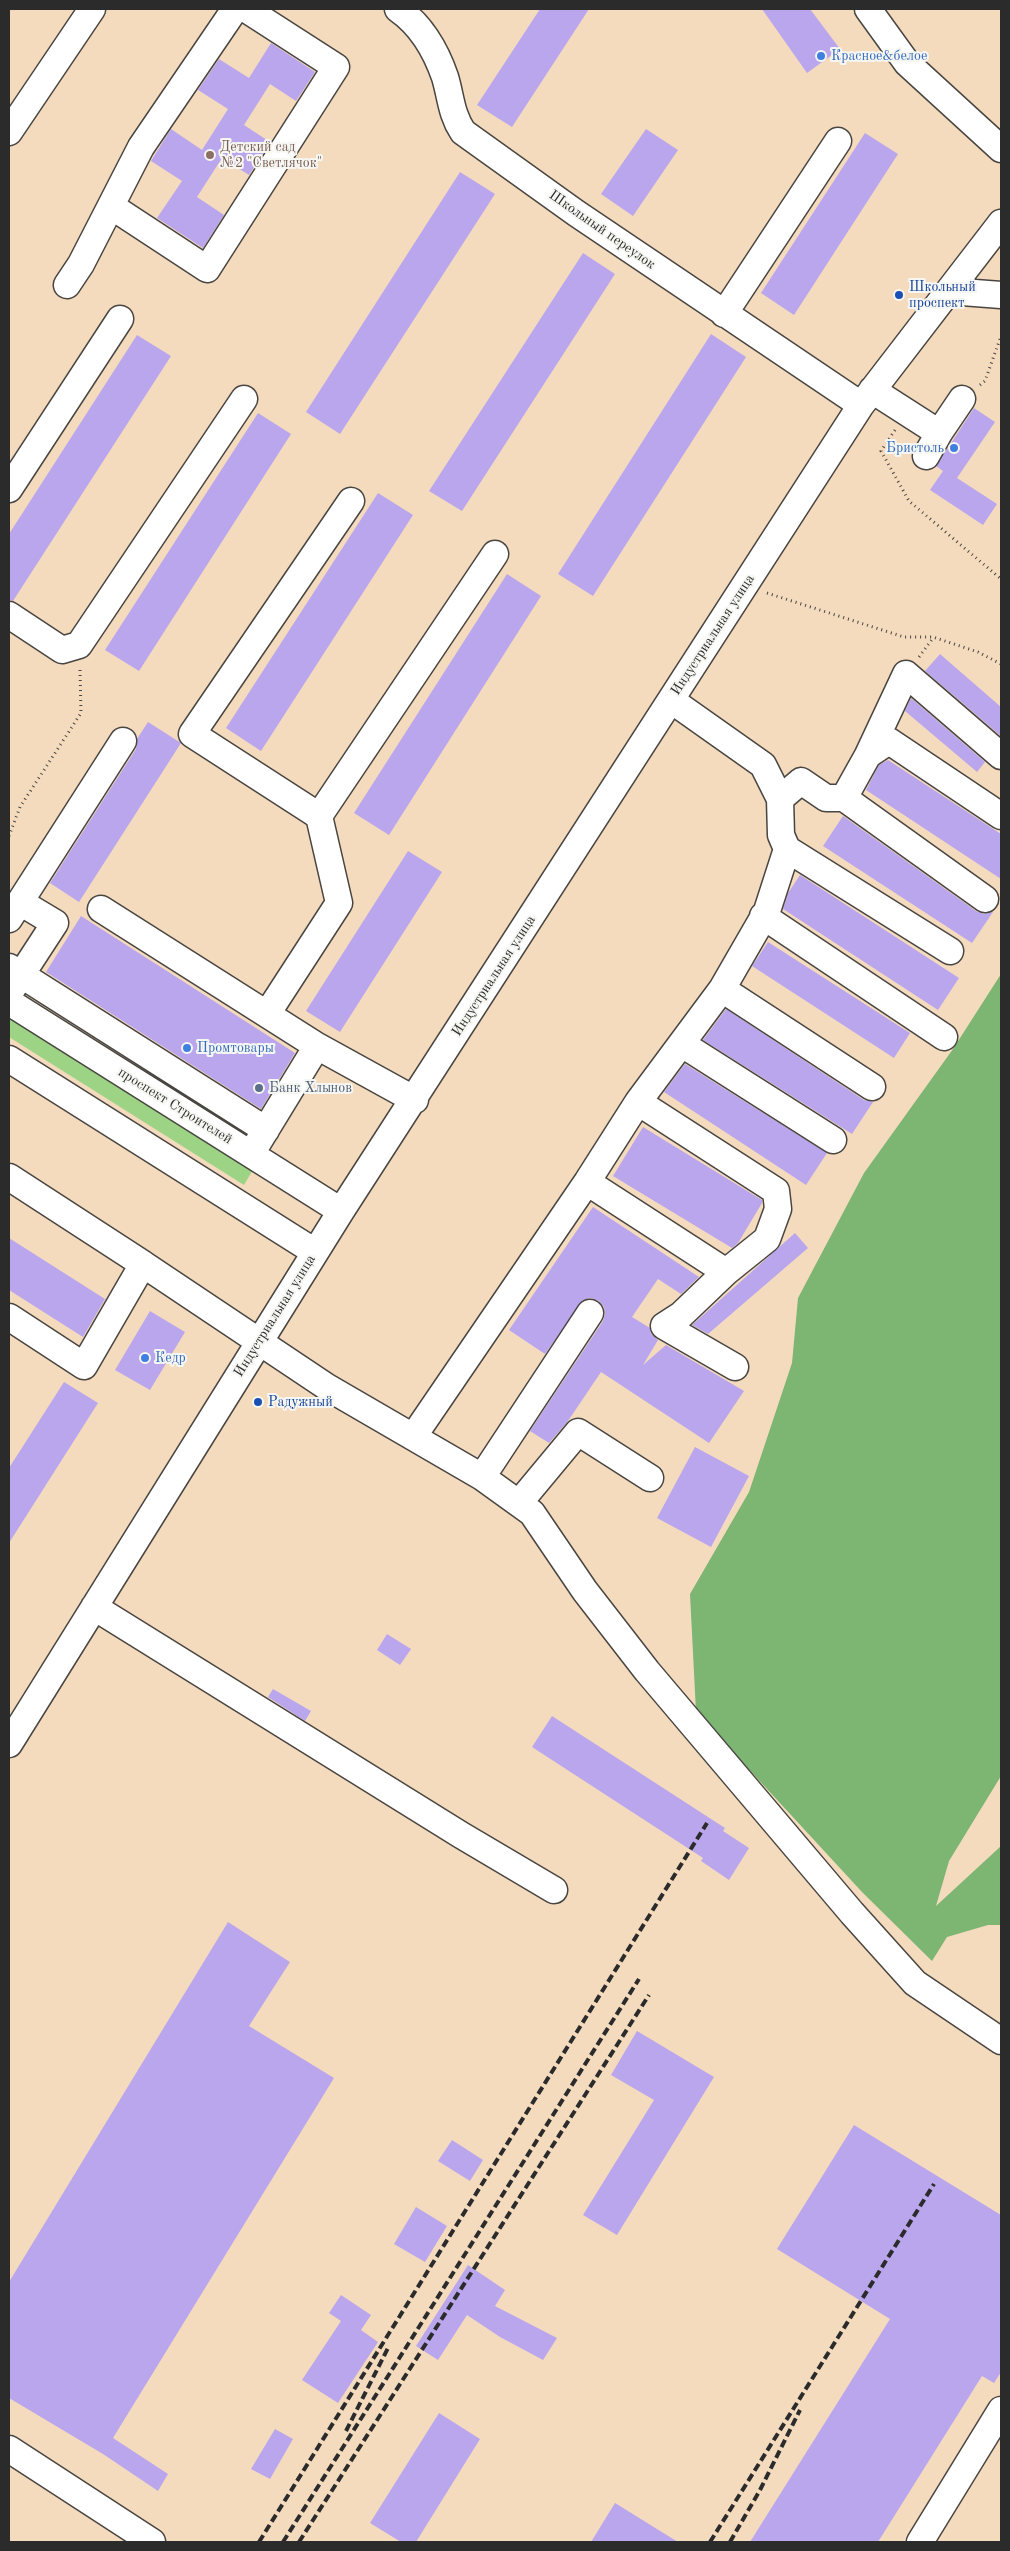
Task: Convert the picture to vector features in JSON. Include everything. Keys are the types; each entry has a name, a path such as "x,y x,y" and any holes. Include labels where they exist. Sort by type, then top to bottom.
{"street":[{"path":"9,132 92,9"},
{"path":"67,285 81,264 141,147 234,9"},
{"path":"111,206 207,269 336,67 246,9"},
{"name":"Школьный переулок","path":"398,9 423,34 434,51 446,78 452,112 463,132 576,214 724,314 866,397 907,412 939,433"},
{"path":"868,9 906,63 1001,149"},
{"path":"724,314 838,141"},
{"name":"Индустриальная улица","path":"9,1744 341,1211 415,1100 866,397 1001,223"},
{"path":"949,290 1001,295"},
{"path":"9,489 120,319"},
{"path":"9,616 62,650 79,645 244,399"},
{"path":"926,456 939,433 962,400"},
{"path":"267,1014 339,903 319,816 192,734 351,500"},
{"path":"319,816 495,554"},
{"path":"844,798 868,755 906,674 1001,756"},
{"path":"671,700 763,765 780,799 781,835 787,849 950,951"},
{"path":"123,741 14,910 54,923 13,978 266,1130"},
{"path":"868,755 889,741 1001,816"},
{"path":"780,799 801,781 826,798 844,798 985,899"},
{"path":"414,1437 587,1182 638,1102 722,989 767,911 787,849"},
{"path":"102,909 317,1046 415,1100"},
{"path":"763,916 944,1037"},
{"path":"722,989 872,1087"},
{"name":"проспект Строителей","path":"9,1002 341,1211"},
{"path":"682,1044 833,1140"},
{"path":"251,1154 317,1046"},
{"path":"9,1059 315,1252"},
{"path":"638,1102 776,1191 778,1209 767,1239 726,1272 681,1316 664,1326 735,1367"},
{"path":"9,1177 326,1387 482,1477 532,1513 585,1591 647,1671 852,1913 915,1983 997,2035"},
{"path":"587,1182 726,1272"},
{"path":"9,1317 84,1366 142,1264"},
{"path":"482,1477 590,1313"},
{"path":"518,1502 578,1432 650,1478"},
{"path":"94,1607 461,1835 554,1890"},
{"path":"920,2542 1001,2410"},
{"path":"9,2449 152,2542"}],"path":[{"path":"962,400 986,381 1001,336"},
{"path":"907,412 880,450 908,501 1001,580"},
{"path":"744,586 904,637 933,637 978,652 1001,664"},
{"path":"9,836 20,807 81,713 79,645"}],"green space":[{"path":"1001,974 1001,1776 949,1861 936,1906 1001,1846 1001,1925 988,1925 947,1937 932,1961 862,1892 696,1712 690,1594 749,1492 792,1363 798,1298 864,1173 953,1049"},
{"path":"9,1013 254,1168 244,1185 9,1037"}],"building":[{"path":"540,9 589,9 512,127 477,105"},
{"path":"762,9 810,9 840,49 807,73"},
{"path":"271,43 315,72 296,101 270,84 244,125 270,142 249,175 222,158 197,197 224,215 203,248 157,218 182,181 151,161 171,129 202,150 228,109 198,90 219,59 249,78"},
{"path":"646,129 678,150 633,216 601,194"},
{"path":"865,133 898,154 794,315 761,293"},
{"path":"460,172 495,194 340,434 306,412"},
{"path":"583,253 615,274 462,511 429,491"},
{"path":"711,334 746,357 593,596 558,574"},
{"path":"137,335 171,356 13,601 9,600 9,534"},
{"path":"974,408 995,422 957,478 997,504 983,525 930,490 943,471 936,466"},
{"path":"258,413 291,434 139,671 105,650"},
{"path":"378,493 413,515 261,751 226,728"},
{"path":"507,574 541,596 389,835 354,813"},
{"path":"940,654 1001,707 1001,736 925,671"},
{"path":"911,698 985,762 977,772 905,711"},
{"path":"148,722 181,743 79,902 50,883 136,749 137,739"},
{"path":"888,760 1001,834 1001,879 866,790 879,765"},
{"path":"843,816 976,911 984,914 993,912 972,943 823,846"},
{"path":"408,851 442,872 340,1032 306,1011"},
{"path":"800,875 959,978 938,1010 783,909 788,893"},
{"path":"81,916 295,1053 261,1109 46,972"},
{"path":"768,942 910,1033 894,1058 752,966"},
{"path":"726,1009 864,1100 873,1102 852,1134 703,1040"},
{"path":"685,1064 827,1153 806,1185 664,1092"},
{"path":"643,1127 762,1200 738,1243 732,1248 613,1176"},
{"path":"593,1207 699,1277 681,1294 658,1279 632,1317 650,1328 651,1334 658,1340 643,1365 666,1345 744,1391 709,1443 601,1372 568,1421 549,1443 530,1431 603,1321 604,1307 599,1301 591,1298 583,1300 545,1354 509,1330"},
{"path":"795,1233 808,1248 708,1334 692,1325"},
{"path":"9,1238 105,1299 83,1337 9,1290"},
{"name":"Кедр","path":"150,1311 185,1332 150,1390 115,1370"},
{"path":"64,1382 98,1403 9,1543 9,1468"},
{"path":"695,1447 749,1476 711,1547 657,1518"},
{"path":"387,1634 411,1649 400,1665 377,1650"},
{"path":"273,1689 311,1711 305,1721 268,1697"},
{"path":"552,1716 725,1828 723,1831 749,1848 729,1880 701,1861 703,1858 532,1747"},
{"path":"228,1922 290,1962 249,2026 334,2078 113,2438 168,2474 158,2491 103,2454 9,2398 9,2282"},
{"path":"637,2031 714,2077 617,2235 583,2215 654,2100 611,2075"},
{"path":"854,2125 1001,2215 1001,2372 994,2383 982,2376 878,2542 750,2542 890,2319 777,2249"},
{"path":"452,2140 483,2160 470,2181 438,2161"},
{"path":"416,2207 447,2226 425,2262 394,2244"},
{"path":"468,2265 505,2290 495,2306 557,2338 543,2360 500,2337 467,2315 438,2360 416,2346"},
{"path":"341,2295 371,2315 361,2330 378,2342 338,2403 302,2380 341,2321 329,2313"},
{"path":"439,2413 480,2439 416,2542 401,2542 370,2523"},
{"path":"275,2429 293,2439 270,2479 251,2469"},
{"path":"615,2503 678,2542 591,2542"}],"railway":[{"path":"259,2542 707,1823"},
{"path":"283,2542 639,1979"},
{"path":"299,2542 649,1995"},
{"path":"710,2542 934,2184"},
{"path":"346,2431 388,2348"},
{"path":"730,2542 760,2490 800,2410"}],"place":[{"name":"Красное&белое","path":"821,56"},
{"name":"Детский сад №2 \"Светлячок\"","path":"210,155"},
{"name":"Школьный проспект","path":"899,295"},
{"name":"Бристоль","path":"954,448"},
{"name":"Промтовары","path":"187,1048"},
{"name":"Банк Хлынов","path":"259,1088"},
{"name":"Кедр","path":"145,1358"},
{"name":"Радужный","path":"258,1402"}]}
